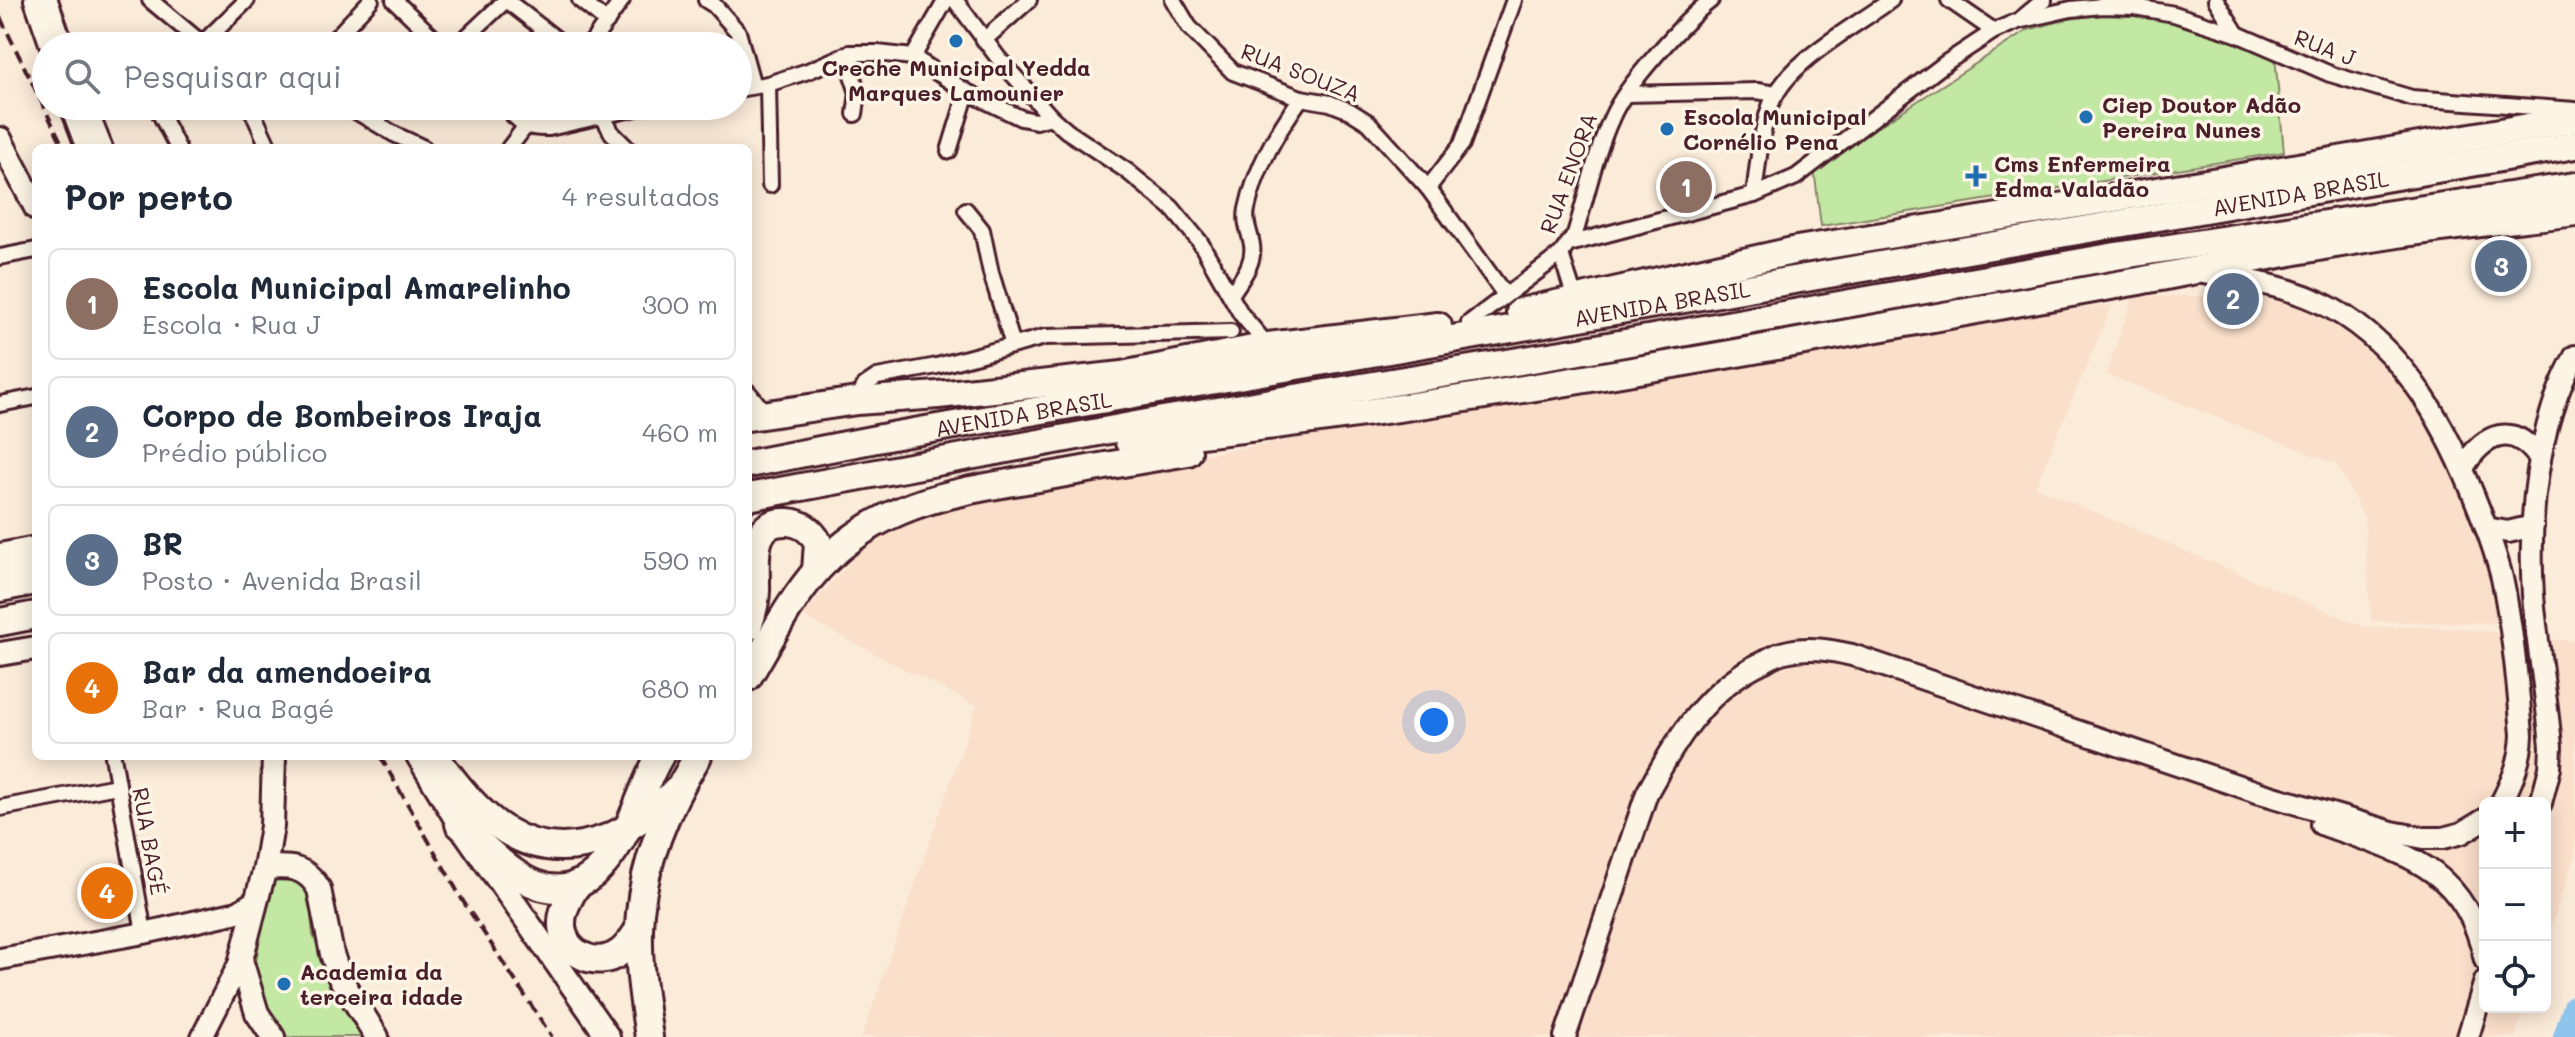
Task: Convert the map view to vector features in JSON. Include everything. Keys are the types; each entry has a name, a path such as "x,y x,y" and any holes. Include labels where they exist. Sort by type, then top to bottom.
{"highway":[{"name":"AVENIDA BRASIL","path":"757,415 857,401 1122,375 1228,343 1268,346 1469,323 1797,250 2575,119"},
{"name":"AVENIDA BRASIL","path":"752,463 897,435 2575,145"},
{"name":"AVENIDA BRASIL","path":"752,496 1163,420 1590,349 2116,256 2575,186"},
{"name":"AVENIDA BRASIL","path":"752,509 1129,442 1247,430 1815,339 2193,271 2265,255 2388,235 2575,212"},
{"path":"1894,324 1952,300 2106,272 2245,237"},
{"path":"897,435 997,403 1122,375"},
{"name":"AVENIDA BRASIL","path":"752,434 938,395"},
{"path":"1163,420 1198,423 1405,401 1442,400"},
{"name":"AVENIDA BRASIL","path":"752,671 816,571 851,539 890,514 923,501 975,489 1314,430 1350,414"},
{"path":"752,558 762,533 768,527 786,522 797,523 813,534 818,542 816,571"},
{"path":"0,569 32,563"},
{"path":"752,565 757,583 752,612"},
{"path":"0,588 32,582"},
{"path":"0,622 32,616"},
{"path":"0,639 32,634"},
{"path":"438,760 476,808 494,824 517,838 555,847 609,838 677,790"},
{"path":"459,824 510,870 529,882 554,888 577,884 601,868 628,827 658,760"},
{"path":"649,1037 640,973 641,903 647,871 677,790 696,760"},
{"path":"577,884 566,903 562,925 573,951 593,959 616,955 628,946 639,929"}],"main road":[{"path":"36,0 47,32"},
{"path":"77,120 86,144"},
{"path":"0,139 32,200"},
{"path":"0,555 32,549"},
{"path":"0,654 32,649"},
{"path":"273,1037 257,1013 241,960 265,868 272,826 274,760"},
{"path":"420,760 459,824 608,1037"},
{"path":"265,868 299,869 314,880 319,889 340,978 377,1037"}],"street":[{"path":"50,0 61,32"},
{"path":"150,0 187,32"},
{"path":"215,32 247,0"},
{"path":"341,32 371,0"},
{"path":"394,0 427,32"},
{"path":"472,32 506,0 547,32"},
{"path":"580,0 607,22"},
{"path":"600,32 622,0"},
{"path":"706,0 738,32"},
{"path":"913,57 946,0"},
{"path":"955,0 984,40 1051,117 1127,171 1172,208 1200,242 1241,314 1268,346"},
{"path":"984,40 1029,0"},
{"name":"RUA SOUZA","path":"1173,0 1189,27 1233,72 1301,98 1330,103 1369,123 1428,188 1505,295"},
{"path":"1428,188 1462,144 1514,0"},
{"name":"RUA ENORA","path":"1469,323 1565,249 1575,234 1606,130 1619,103 1644,69 1711,0"},
{"path":"1754,195 1766,119 1776,94 1802,62 1891,0"},
{"path":"1949,0 1994,31"},
{"name":"RUA J","path":"2018,21 2044,0"},
{"path":"2216,0 2237,34"},
{"name":"RUA J","path":"1565,249 1754,195 1796,177 1935,71 1994,31 2018,21 2071,9 2135,7 2174,14 2237,34 2330,74 2412,98 2575,110"},
{"path":"850,53 850,69 858,93 855,114"},
{"path":"752,87 808,71 850,53 877,53 913,57 967,92 1029,121 1051,117"},
{"path":"752,64 761,85 770,185"},
{"path":"1627,94 1757,91 1776,94"},
{"path":"949,151 967,92"},
{"path":"1231,295 1249,266 1252,255 1252,244 1245,224 1255,182 1271,142 1301,98"},
{"path":"94,120 103,144"},
{"path":"163,120 176,144"},
{"path":"256,120 267,144"},
{"path":"372,120 415,144"},
{"path":"518,120 525,127 549,128 582,120"},
{"path":"512,144 530,120"},
{"path":"605,120 623,144"},
{"path":"966,210 982,230 991,273 1013,345"},
{"name":"RUA ENORA","path":"1565,249 1575,299"},
{"path":"0,257 32,251"},
{"path":"2193,271 2272,286 2304,295 2330,307 2354,323 2393,358 2444,429 2486,528 2507,603 2520,707 2521,755 2504,797"},
{"path":"857,401 865,385 877,377 937,366 1045,337 1228,343 1241,314"},
{"path":"2543,797 2550,768 2551,747 2533,595 2533,526 2540,459 2557,396 2575,356"},
{"path":"937,366 938,395"},
{"path":"0,404 32,398"},
{"path":"2463,468 2476,449 2494,436 2508,436 2522,441 2540,459"},
{"path":"2486,528 2508,532 2533,526"},
{"path":"1565,1037 1647,793 1665,760 1692,719 1717,691 1750,668 1784,652 1818,648 1852,655 2257,792 2392,832 2443,838 2462,833 2479,823"},
{"name":"RUA BAGÉ","path":"114,760 144,933"},
{"path":"0,808 117,786"},
{"path":"2257,792 2271,805 2370,841 2440,875 2465,906 2479,941"},
{"path":"0,959 238,912 256,900"},
{"path":"202,1037 241,960"},
{"path":"2468,1037 2479,1001"}],"shaded area":[{"path":"2222,280 2264,288 2334,318 2357,337 2446,438 2486,552 2497,623 2371,621 2364,517 2337,464 2106,374 2133,297 2210,296"},
{"path":"2112,305 2035,487 2364,627 2457,628 2575,642 2575,855 2551,927 2551,797 2479,797 2479,1013 2523,1013 2515,1037 862,1037 977,706 802,616 881,528 944,501 1323,434 1698,375 2021,316"}],"green space":[{"path":"2116,13 2177,23 2275,56 2284,152 1821,226 1814,168 2028,30 2068,19"},
{"path":"275,877 301,880 309,897 313,935 337,989 365,1037 288,1037 282,1033 265,1006 256,988 256,962 268,886"}],"waterway":[{"path":"2565,1037 2575,1007"}],"railway":[{"path":"0,17 32,82"},
{"path":"50,120 62,144"},
{"path":"382,760 463,901 552,1037"}],"place":[{"name":"Creche Municipal Yedda Marques Lamounier","path":"956,41"},
{"name":"Ciep Doutor Adão Pereira Nunes","path":"2086,117"},
{"name":"Escola Municipal Cornélio Pena","path":"1667,129"},
{"name":"Cms Enfermeira Edma Valadão","path":"1976,176"},
{"name":"Escola Municipal Amarelinho","path":"1686,187"},
{"name":"BR","path":"2501,266"},
{"name":"Corpo de Bombeiros Iraja","path":"2233,299"},
{"name":"Bar da amendoeira","path":"107,893"},
{"name":"Academia da terceira idade","path":"284,984"}]}
